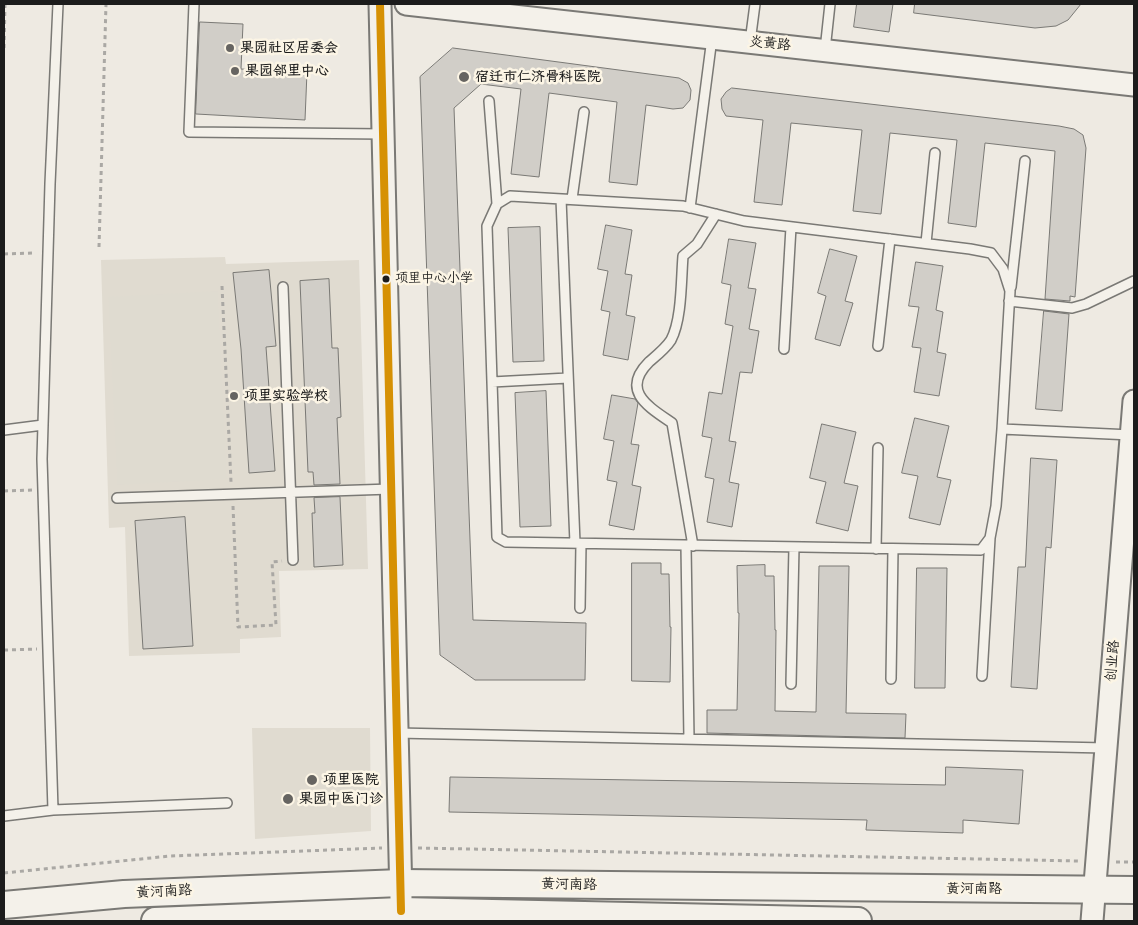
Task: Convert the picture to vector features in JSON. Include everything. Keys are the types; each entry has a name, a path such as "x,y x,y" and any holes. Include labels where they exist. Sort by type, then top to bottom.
{"main road":[{"name":"黄河南路","path":"4,906 124,894 400,883 1134,890"},
{"name":"黄河南路","path":"154,921 401,911 858,921"}],"street":[{"path":"380,4 401,911"},
{"name":"炎黄路","path":"406,4 1134,84"},
{"name":"创业路","path":"1092,921 1134,402"}],"lane":[{"path":"53,810 42,490 42,425 58,4"},
{"path":"194,4 189,132 383,134"},
{"path":"750,42 755,4"},
{"path":"824,50 830,4"},
{"path":"690,208 712,38"},
{"path":"489,100 497,204 487,226 497,536 506,542 981,550 990,538"},
{"path":"572,200 584,112"},
{"path":"926,243 936,153"},
{"path":"982,676 990,538 996,506 1002,429 1009,301 1025,161"},
{"path":"497,204 510,196 683,206 744,221 970,249 991,253 1003,269 1010,291"},
{"path":"561,199 580,608"},
{"path":"689,739 689,546 672,423 648,407 640,398 636,387 642,369 670,342 678,322 683,256 697,244 716,214"},
{"path":"784,348 791,227"},
{"path":"878,346 890,239"},
{"path":"1009,301 1072,308 1086,304 1134,281"},
{"path":"282,287 293,560"},
{"path":"492,382 568,378"},
{"path":"4,430 42,425"},
{"path":"1002,429 1132,434"},
{"path":"876,549 878,448"},
{"path":"117,498 391,489"},
{"path":"791,684 794,548"},
{"path":"891,679 894,549"},
{"path":"397,732 1106,748"},
{"path":"4,816 53,810 227,803"}],"path":[{"path":"4,48 5,4"},
{"path":"99,247 106,4"},
{"path":"4,254 48,253"},
{"path":"4,491 42,490"},
{"path":"4,650 48,648"},
{"path":"4,873 170,856 400,848 1134,862"}],"shaded area":[{"name":"项里实验学校","path":"225,257 226,264 359,260 368,569 279,571 281,637 240,639 240,653 129,656 125,527 109,528 101,260"},
{"path":"218,291 227,479 117,485 108,297"},
{"name":"项里医院","path":"252,728 370,728 371,831 255,839"}],"building":[{"path":"857,4 893,4 889,32 854,27"},
{"path":"915,4 1081,4 1068,20 1056,26 1035,28 914,13"},
{"name":"果园邻里中心","path":"200,22 243,24 241,69 307,72 305,120 196,114"},
{"path":"453,48 679,78 688,83 691,90 690,100 683,108 673,109 646,105 637,185 609,182 617,102 549,93 539,177 511,174 521,89 481,84 454,108 473,620 586,623 585,680 475,680 440,655 420,77"},
{"path":"732,88 1074,129 1083,135 1086,148 1075,297 1070,296 1070,301 1045,299 1055,151 985,143 976,227 948,223 957,140 890,133 881,214 853,211 862,130 791,123 782,205 754,202 763,120 726,116 722,109 721,99"},
{"path":"606,225 632,230 625,274 632,275 626,315 635,317 628,360 603,355 610,312 601,310 608,271 598,269"},
{"path":"540,227 544,361 513,362 508,228"},
{"path":"729,239 756,243 748,288 756,289 749,329 759,331 752,373 740,372 729,441 736,442 729,482 739,484 732,527 707,522 714,479 705,477 712,438 702,436 709,392 722,394 733,326 725,324 731,285 722,283"},
{"path":"830,249 857,256 845,301 853,303 840,346 815,339 826,296 818,293"},
{"path":"916,262 943,266 936,310 943,312 937,352 946,354 939,396 914,392 921,348 912,347 919,307 909,306"},
{"path":"269,270 276,346 266,347 275,471 249,473 241,349 233,273"},
{"path":"329,279 332,348 338,348 341,417 337,418 340,484 314,485 313,472 308,472 300,281"},
{"path":"1044,311 1069,314 1062,411 1036,409"},
{"path":"546,391 551,526 520,527 515,393"},
{"path":"612,395 635,399 638,403 631,444 639,445 632,485 641,487 634,530 609,525 617,482 607,480 614,441 604,439"},
{"path":"915,418 949,426 937,477 951,480 940,525 909,518 918,476 902,473"},
{"path":"822,424 856,432 844,483 858,486 848,531 816,523 826,482 810,478"},
{"path":"1031,458 1057,460 1051,548 1046,547 1037,689 1011,687 1018,567 1025,567"},
{"path":"340,497 343,565 314,567 312,513 315,513 314,498"},
{"path":"185,517 193,646 143,649 135,521"},
{"path":"632,563 661,563 661,574 669,574 671,627 670,682 632,681"},
{"path":"765,565 765,576 774,576 776,630 775,711 816,712 819,566 849,566 846,713 906,714 905,738 707,733 707,710 737,710 739,613 737,566"},
{"path":"917,568 947,568 945,688 915,688"},
{"path":"946,767 1023,770 1019,824 963,820 963,833 866,830 867,820 449,812 450,777 945,785"}],"transit line":[{"path":"380,4 401,911"}],"place":[{"name":"果园社区居委会","path":"230,48"},
{"name":"果园邻里中心","path":"235,71"},
{"name":"宿迁市仁济骨科医院","path":"464,77"},
{"name":"项里中心小学","path":"386,279"},
{"name":"项里实验学校","path":"234,396"},
{"name":"项里医院","path":"312,780"},
{"name":"果园中医门诊","path":"288,799"}]}
